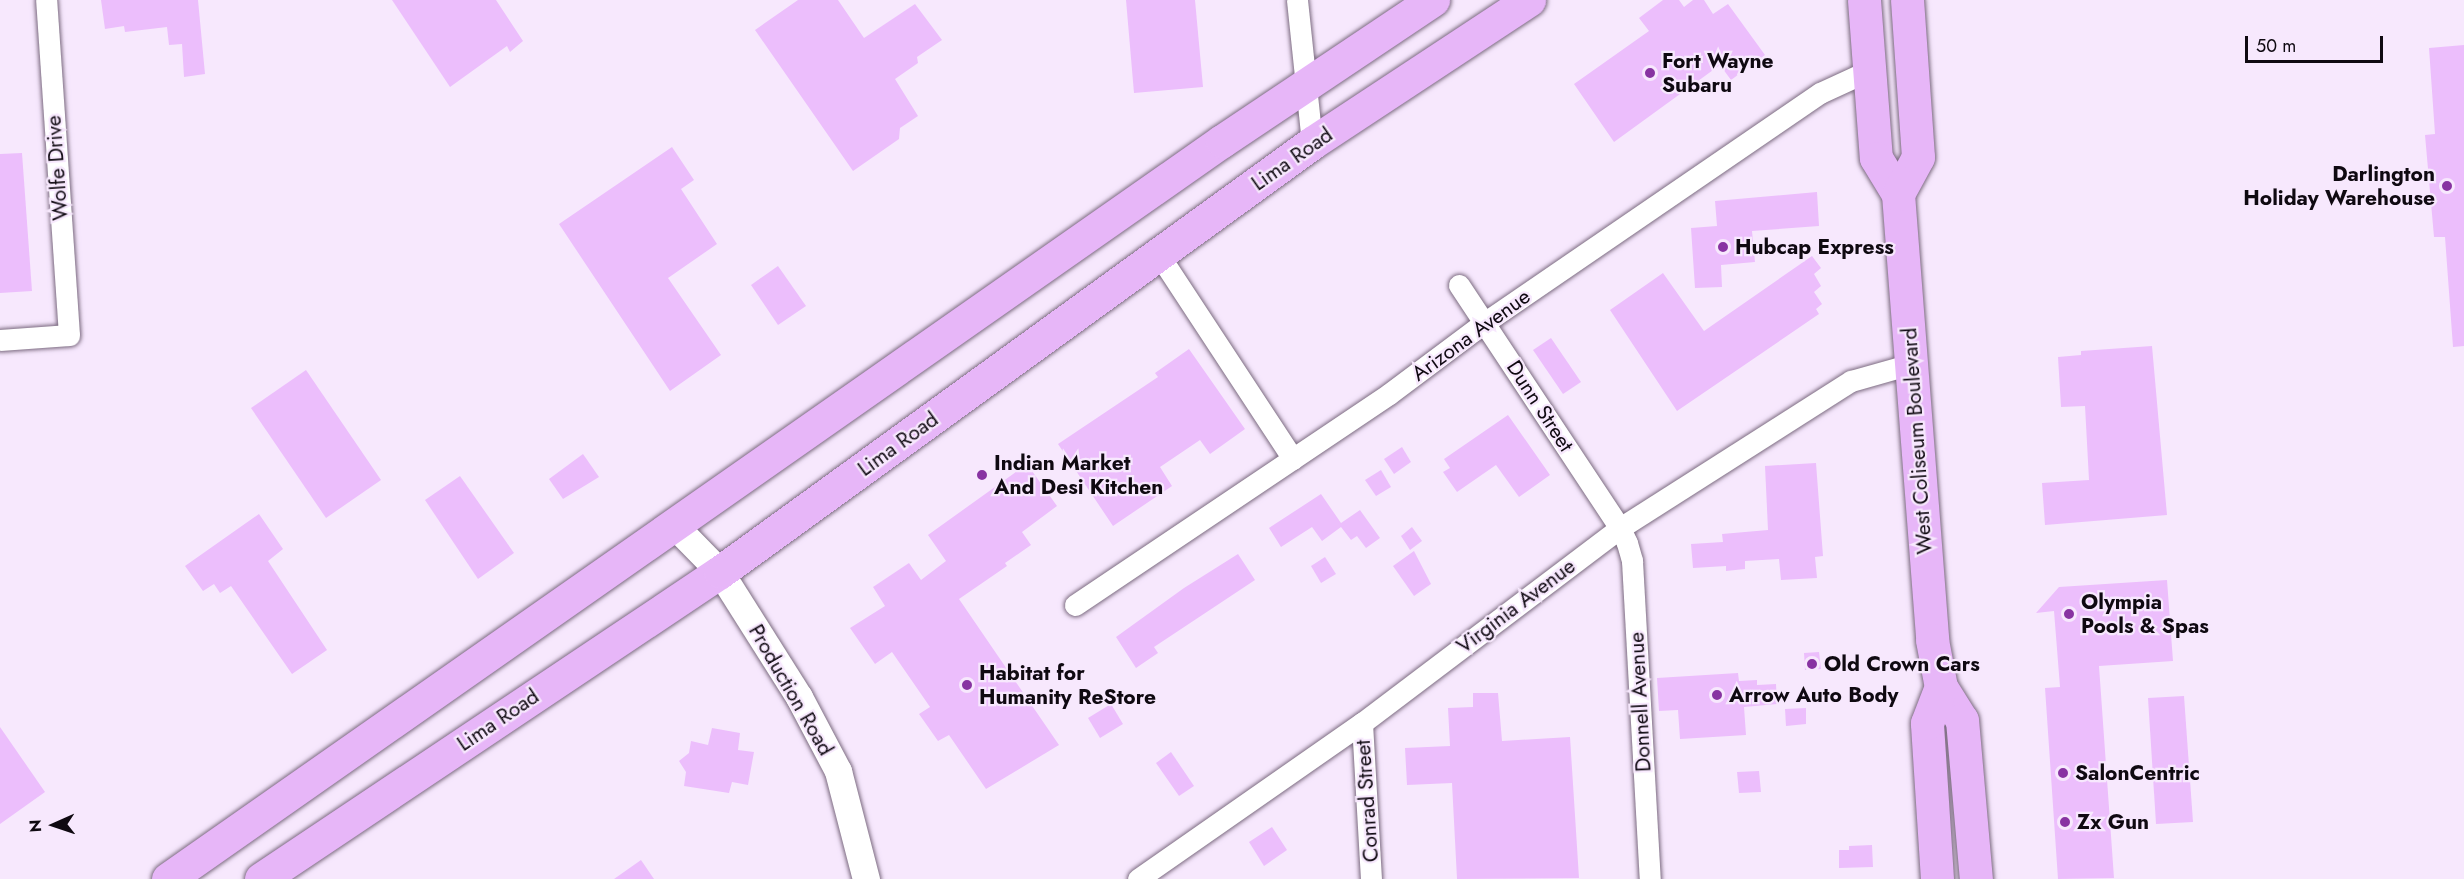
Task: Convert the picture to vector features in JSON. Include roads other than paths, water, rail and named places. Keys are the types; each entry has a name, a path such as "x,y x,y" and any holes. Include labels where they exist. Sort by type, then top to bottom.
{"highway":[{"path":"168,879 1304,84 1432,0"},
{"name":"Lima Road","path":"261,879 720,572 1312,142 1529,0"},
{"name":"West Coliseum Boulevard","path":"1864,0 1876,158 1898,194 1932,640 1941,687 1962,720 1976,879"},
{"path":"1898,194 1918,157 1907,0"},
{"path":"1937,879 1927,723 1941,687"}],"street":[{"name":"Wolfe Drive","path":"0,340 69,335 46,0"},
{"path":"1297,0 1304,84 1312,142"},
{"name":"Arizona Avenue","path":"1075,605 1389,394 1484,322 1820,93 1870,70"},
{"path":"1159,255 1293,459"},
{"name":"Dunn Street","path":"1459,285 1620,528"},
{"name":"Virginia Avenue","path":"1137,879 1362,723 1620,528 1851,381 1911,364"},
{"name":"Production Road","path":"673,524 720,572 799,697 838,771 866,879"},
{"name":"Donnell Avenue","path":"1620,528 1632,561 1650,879"},
{"name":"Conrad Street","path":"1362,723 1371,879"}],"place":[{"name":"Fort Wayne Subaru","path":"1650,73"},
{"name":"Darlington Holiday Warehouse","path":"2447,186"},
{"name":"Hubcap Express","path":"1723,247"},
{"name":"Indian Market And Desi Kitchen","path":"982,475"},
{"name":"Olympia Pools & Spas","path":"2069,614"},
{"name":"Old Crown Cars","path":"1812,664"},
{"name":"Habitat for Humanity ReStore","path":"967,685"},
{"name":"Arrow Auto Body","path":"1717,695"},
{"name":"SalonCentric","path":"2063,773"},
{"name":"Zx Gun","path":"2065,822"}]}
